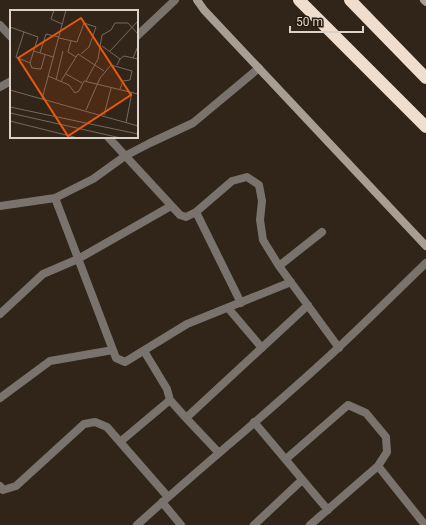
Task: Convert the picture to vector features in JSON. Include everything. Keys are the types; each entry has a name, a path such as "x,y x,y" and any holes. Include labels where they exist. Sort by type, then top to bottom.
{"highway":[{"path":"299,0 426,127"},
{"path":"350,0 426,78"}],"street":[{"path":"138,35 175,0"},
{"path":"197,0 204,10 426,246"},
{"path":"0,25 10,36"},
{"path":"0,206 55,198 93,179 125,156 194,123 259,68"},
{"path":"0,87 10,82"},
{"path":"109,138 171,206 180,215 186,217 196,212 232,182 247,177 258,185 262,200 260,220 263,240 279,266 339,348"},
{"path":"55,198 116,358 125,362 187,324 291,282"},
{"path":"0,314 43,274 78,259 171,206"},
{"path":"196,212 241,302"},
{"path":"279,266 322,232"},
{"path":"137,525 339,348 426,263"},
{"path":"186,418 308,306"},
{"path":"228,308 262,348"},
{"path":"0,398 50,361 113,350"},
{"path":"144,351 167,389 170,400 219,453"},
{"path":"120,442 170,400"},
{"path":"286,459 348,405 366,413 386,437 387,452 378,466 310,525"},
{"path":"0,486 3,490 16,486 84,424 95,422 107,427 120,442 165,499 181,525"},
{"path":"254,422 328,510"},
{"path":"378,466 425,525"},
{"path":"254,525 302,480"}]}
